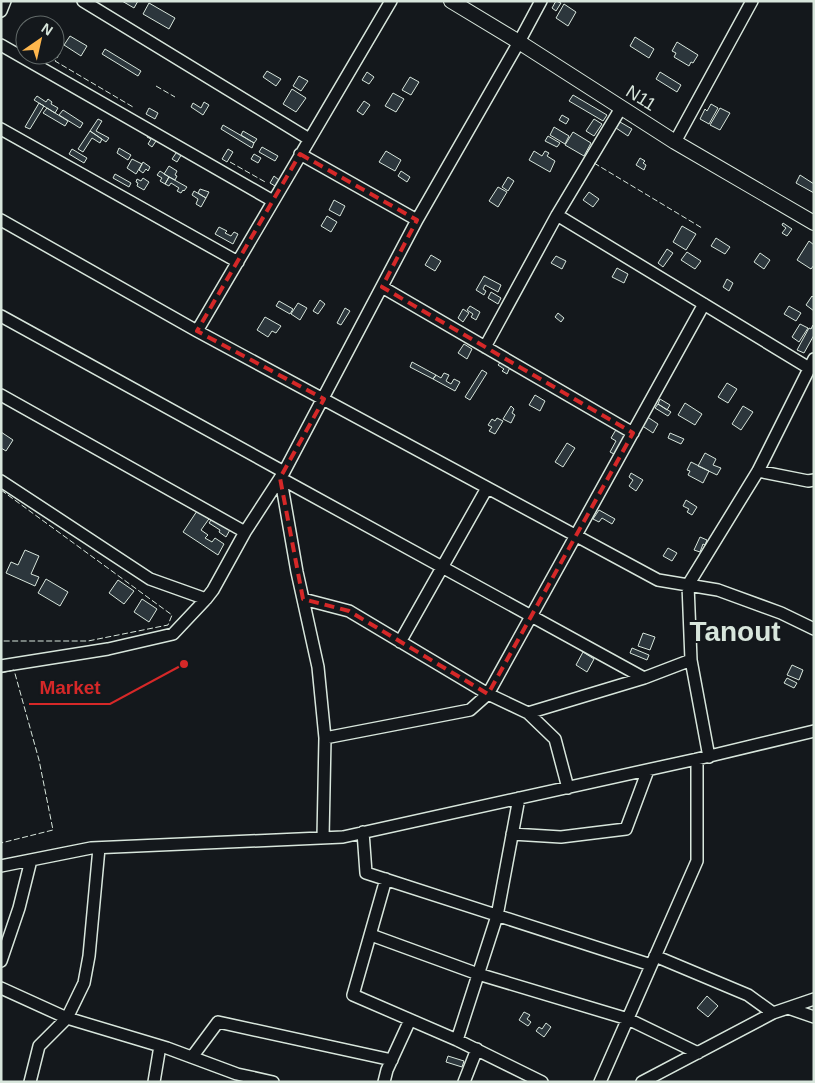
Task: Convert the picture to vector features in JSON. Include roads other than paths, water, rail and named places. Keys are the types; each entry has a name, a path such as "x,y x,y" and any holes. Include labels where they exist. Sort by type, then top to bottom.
{"main road":[{"name":"N11","path":"451,1 520,42 675,142 814,222"}],"street":[{"path":"1,10 5,1"},
{"path":"83,1 309,139"},
{"path":"197,331 391,1"},
{"path":"1,666 108,649 173,634 206,599 213,590 245,532 282,475 324,399 417,220 520,42 541,1"},
{"path":"675,142 752,1"},
{"path":"1,45 273,201"},
{"path":"485,347 557,214 622,108"},
{"path":"1,129 238,262"},
{"path":"300,154 417,220"},
{"path":"557,214 704,304 811,364 758,471 688,585 691,660 703,758 697,861 600,1082"},
{"path":"1,220 197,331 658,580 718,590 781,613 814,629"},
{"path":"382,287 633,432"},
{"path":"325,738 470,710 488,694 704,304"},
{"path":"1,316 531,617 644,678"},
{"path":"1,395 245,532"},
{"path":"758,471 808,481 814,480"},
{"path":"282,475 282,486 303,599 318,667 325,738 324,838"},
{"path":"1,481 150,579 206,599"},
{"path":"400,642 487,488"},
{"path":"303,599 349,612 488,694 528,713 555,739 568,788"},
{"path":"528,713 644,678 691,660"},
{"path":"1,866 99,848 343,837 703,758 814,731"},
{"path":"512,834 561,837 626,829 648,770"},
{"path":"457,1040 497,916 519,798"},
{"path":"363,832 366,873 497,916 653,960 748,995 773,1013"},
{"path":"30,1082 39,1046 67,1018 84,983 99,848"},
{"path":"1,962 19,908 31,860"},
{"path":"386,879 354,995 477,1049 542,1082"},
{"path":"371,935 478,974 628,1019 698,1053"},
{"path":"1,988 67,1018 160,1046 237,1074 272,1082"},
{"path":"651,1080 773,1013 814,999"},
{"path":"788,1008 814,1017"},
{"path":"384,1082 410,1020"},
{"path":"192,1057 218,1022 392,1060"},
{"path":"154,1082 160,1046"},
{"path":"464,1082 477,1049"}],"place":[{"name":"Market","path":"184,664"}],"district":[{"name":"Tanout","path":"735,631"}]}
